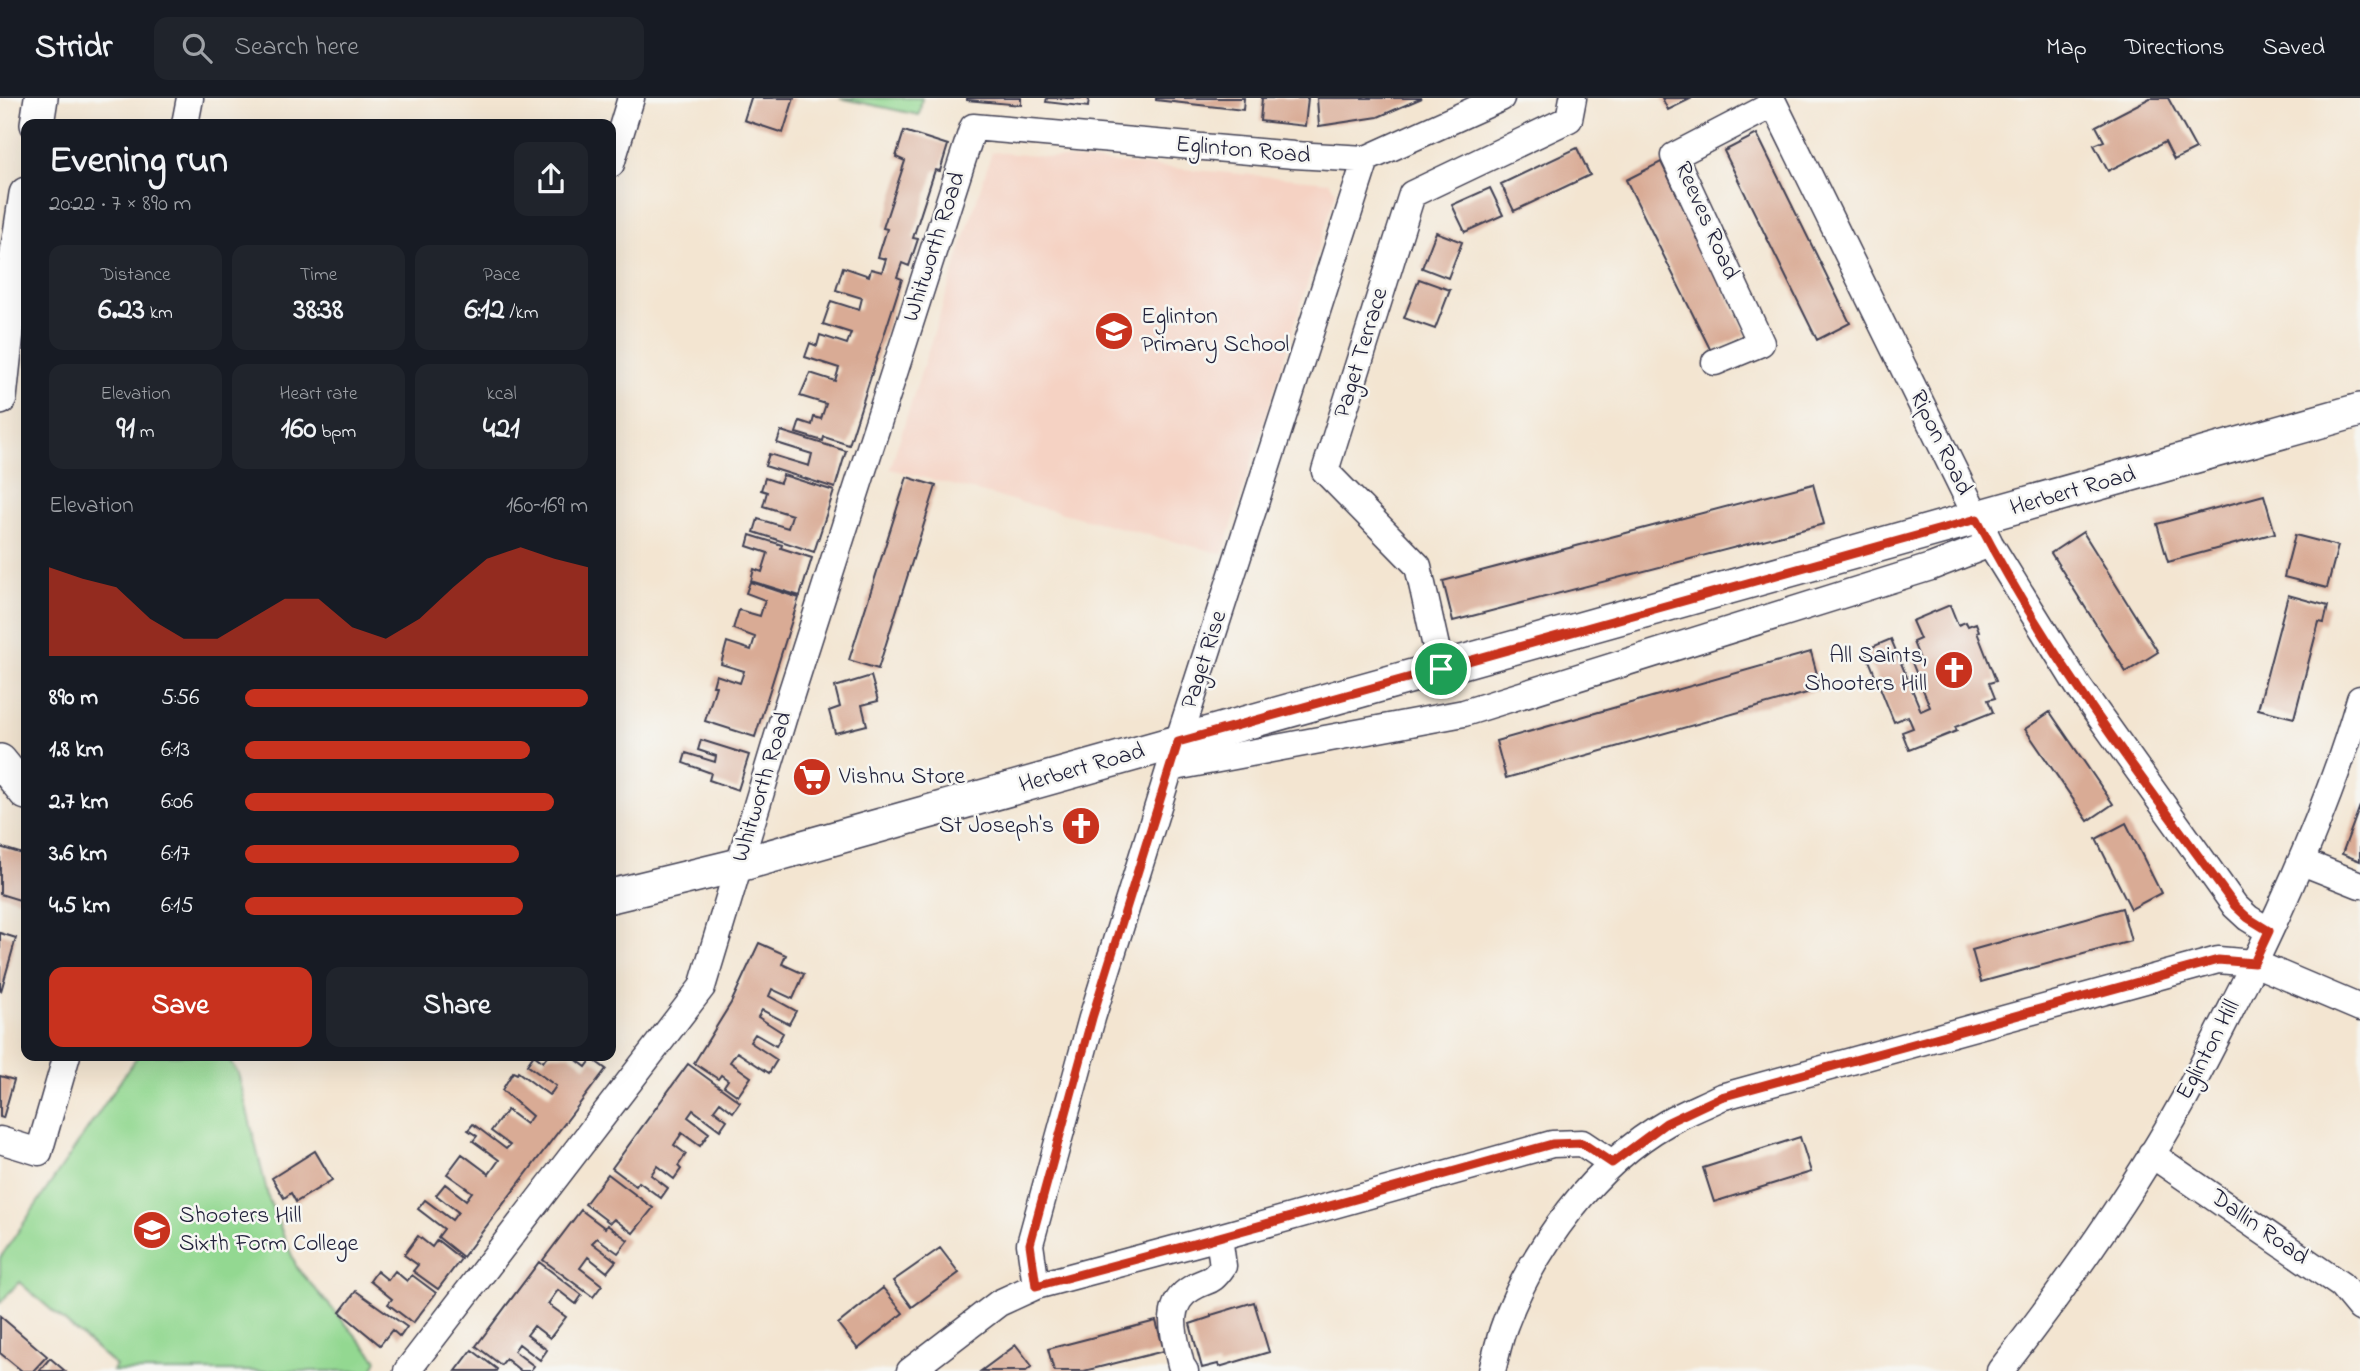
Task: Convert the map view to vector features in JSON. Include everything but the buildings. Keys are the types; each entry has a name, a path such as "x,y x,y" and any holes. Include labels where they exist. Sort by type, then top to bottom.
{"street":[{"path":"38,119 41,98"},
{"path":"186,119 190,98"},
{"path":"616,148 631,98"},
{"name":"Eglinton Road","path":"973,127 1366,159 1501,98"},
{"name":"Paget Terrace","path":"1441,669 1418,566 1325,471 1412,194 1569,119 1573,98"},
{"name":"Reeves Road","path":"1716,362 1761,343 1674,156 1773,101"},
{"name":"Ripon Road","path":"1773,101 1984,531 2071,676 2134,767 2235,906 2269,931"},
{"name":"Whitworth Road","path":"407,1371 702,987 783,719 973,127"},
{"name":"Paget Rise","path":"1036,1286 1030,1244 1092,1018 1366,159"},
{"path":"0,398 19,293 21,265"},
{"name":"Herbert Road","path":"616,895 1174,755 1441,669 1984,531 2360,410"},
{"name":"Herbert Road","path":"1174,755 1464,713 1931,567 1984,531"},
{"name":"Eglinton Hill","path":"2000,1371 2076,1269 2184,1100 2302,862 2330,790 2360,699"},
{"path":"0,761 21,787"},
{"path":"2302,862 2360,886"},
{"path":"1492,1371 1505,1324 1533,1265 1572,1207 1612,1163 1666,1123 1721,1097 2218,960 2254,963 2360,1008"},
{"path":"0,1140 39,1152 65,1061"},
{"path":"910,1371 999,1303 1036,1286 1552,1144 1582,1143 1612,1163"},
{"name":"Dallin Road","path":"2151,1154 2342,1285 2360,1308"},
{"path":"1185,1371 1181,1365 1171,1321 1176,1301 1191,1288 1214,1279 1223,1266 1219,1237"}],"shaded area":[{"name":"Eglinton Primary School","path":"992,152 1329,182 1336,192 1223,554 890,469"}],"green space":[{"path":"840,98 922,98 919,115"},
{"name":"Shooters Hill Sixth Form College","path":"134,1061 229,1061 238,1073 269,1200 297,1268 377,1360 372,1371 112,1371 116,1366 19,1282 0,1303 0,1258"}],"place":[{"name":"Eglinton Primary School","path":"1114,331"},
{"name":"All Saints, Shooters Hill","path":"1954,670"},
{"name":"Vishnu Store","path":"812,777"},
{"name":"St Joseph's","path":"1081,826"},
{"name":"Shooters Hill Sixth Form College","path":"152,1230"}],"route":[{"path":"1977,519 2032,614 2126,756 2235,906 2269,931 2254,963 2218,960 1721,1097 1666,1123 1612,1163 1582,1143 1552,1144 1036,1286 1030,1244 1092,1018 1178,742 1441,669 1977,519"}]}
